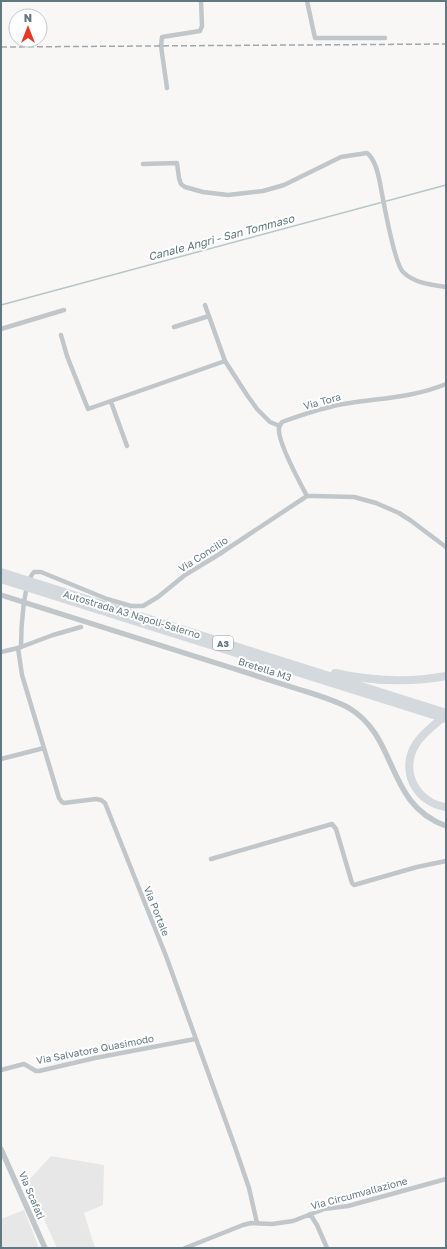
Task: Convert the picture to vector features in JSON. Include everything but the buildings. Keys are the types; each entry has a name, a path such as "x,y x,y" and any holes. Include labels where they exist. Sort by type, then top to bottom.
{"highway":[{"name":"Autostrada A3 Napoli-Salerno","path":"1,572 446,714"},
{"name":"Autostrada A3 Napoli-Salerno","path":"1,578 446,719"},
{"name":"A3","path":"247,650 293,660 328,671 352,676 398,681 422,680 446,676"},
{"name":"A3","path":"394,703 446,724"},
{"name":"A3","path":"446,714 417,742 410,756 409,764 411,779 419,794 433,804 446,807"}],"street":[{"path":"167,88 161,46 162,37 200,31 202,26 201,1"},
{"path":"307,1 315,38 385,38"},
{"path":"143,164 177,163 179,178 181,184 185,187 204,192 228,195 257,192 284,185 341,157 367,153 370,155 378,172 395,250 402,271 418,281 446,288"},
{"path":"205,305 225,361 257,409 270,422 280,426 281,440 307,496 354,497 376,503 399,513 410,520 446,548"},
{"path":"1,329 64,310"},
{"path":"174,327 208,316"},
{"path":"61,335 67,356 88,409 225,361"},
{"name":"Via Tora","path":"280,426 282,422 287,420 329,407 412,395 432,390 446,384"},
{"path":"111,402 127,446"},
{"name":"Via Concilio","path":"19,648 26,590 34,572 41,572 107,599 131,606 143,606 158,597 185,575 307,496"},
{"name":"Bretella M3","path":"1,595 341,704 359,715 373,730 385,750 399,783 410,801 425,815 446,826"},
{"path":"1,652 19,648 53,635 81,627"},
{"name":"Via Portale","path":"19,648 22,674 59,798 62,802 101,800 105,803 166,956 246,1178 257,1223"},
{"path":"1,759 44,748"},
{"path":"211,859 332,824 336,829 352,883 354,885 446,861"},
{"name":"Via Salvatore Quasimodo","path":"1,1070 24,1064 36,1071 39,1071 102,1056 195,1039"},
{"name":"Via Scafati","path":"1,1149 45,1248"},
{"name":"Via Circumvallazione","path":"185,1248 238,1226 251,1223 266,1225 293,1221 324,1209 348,1206 446,1179"},
{"path":"310,1214 317,1225 327,1248"}],"shaded area":[{"path":"51,1156 104,1165 103,1205 84,1213 95,1248 57,1248 27,1182"},
{"path":"24,1210 39,1248 1,1248 1,1219"}],"waterway":[{"name":"Canale Angri - San Tommaso","path":"1,305 446,185"}],"railway":[{"path":"1,47 446,44"}]}
